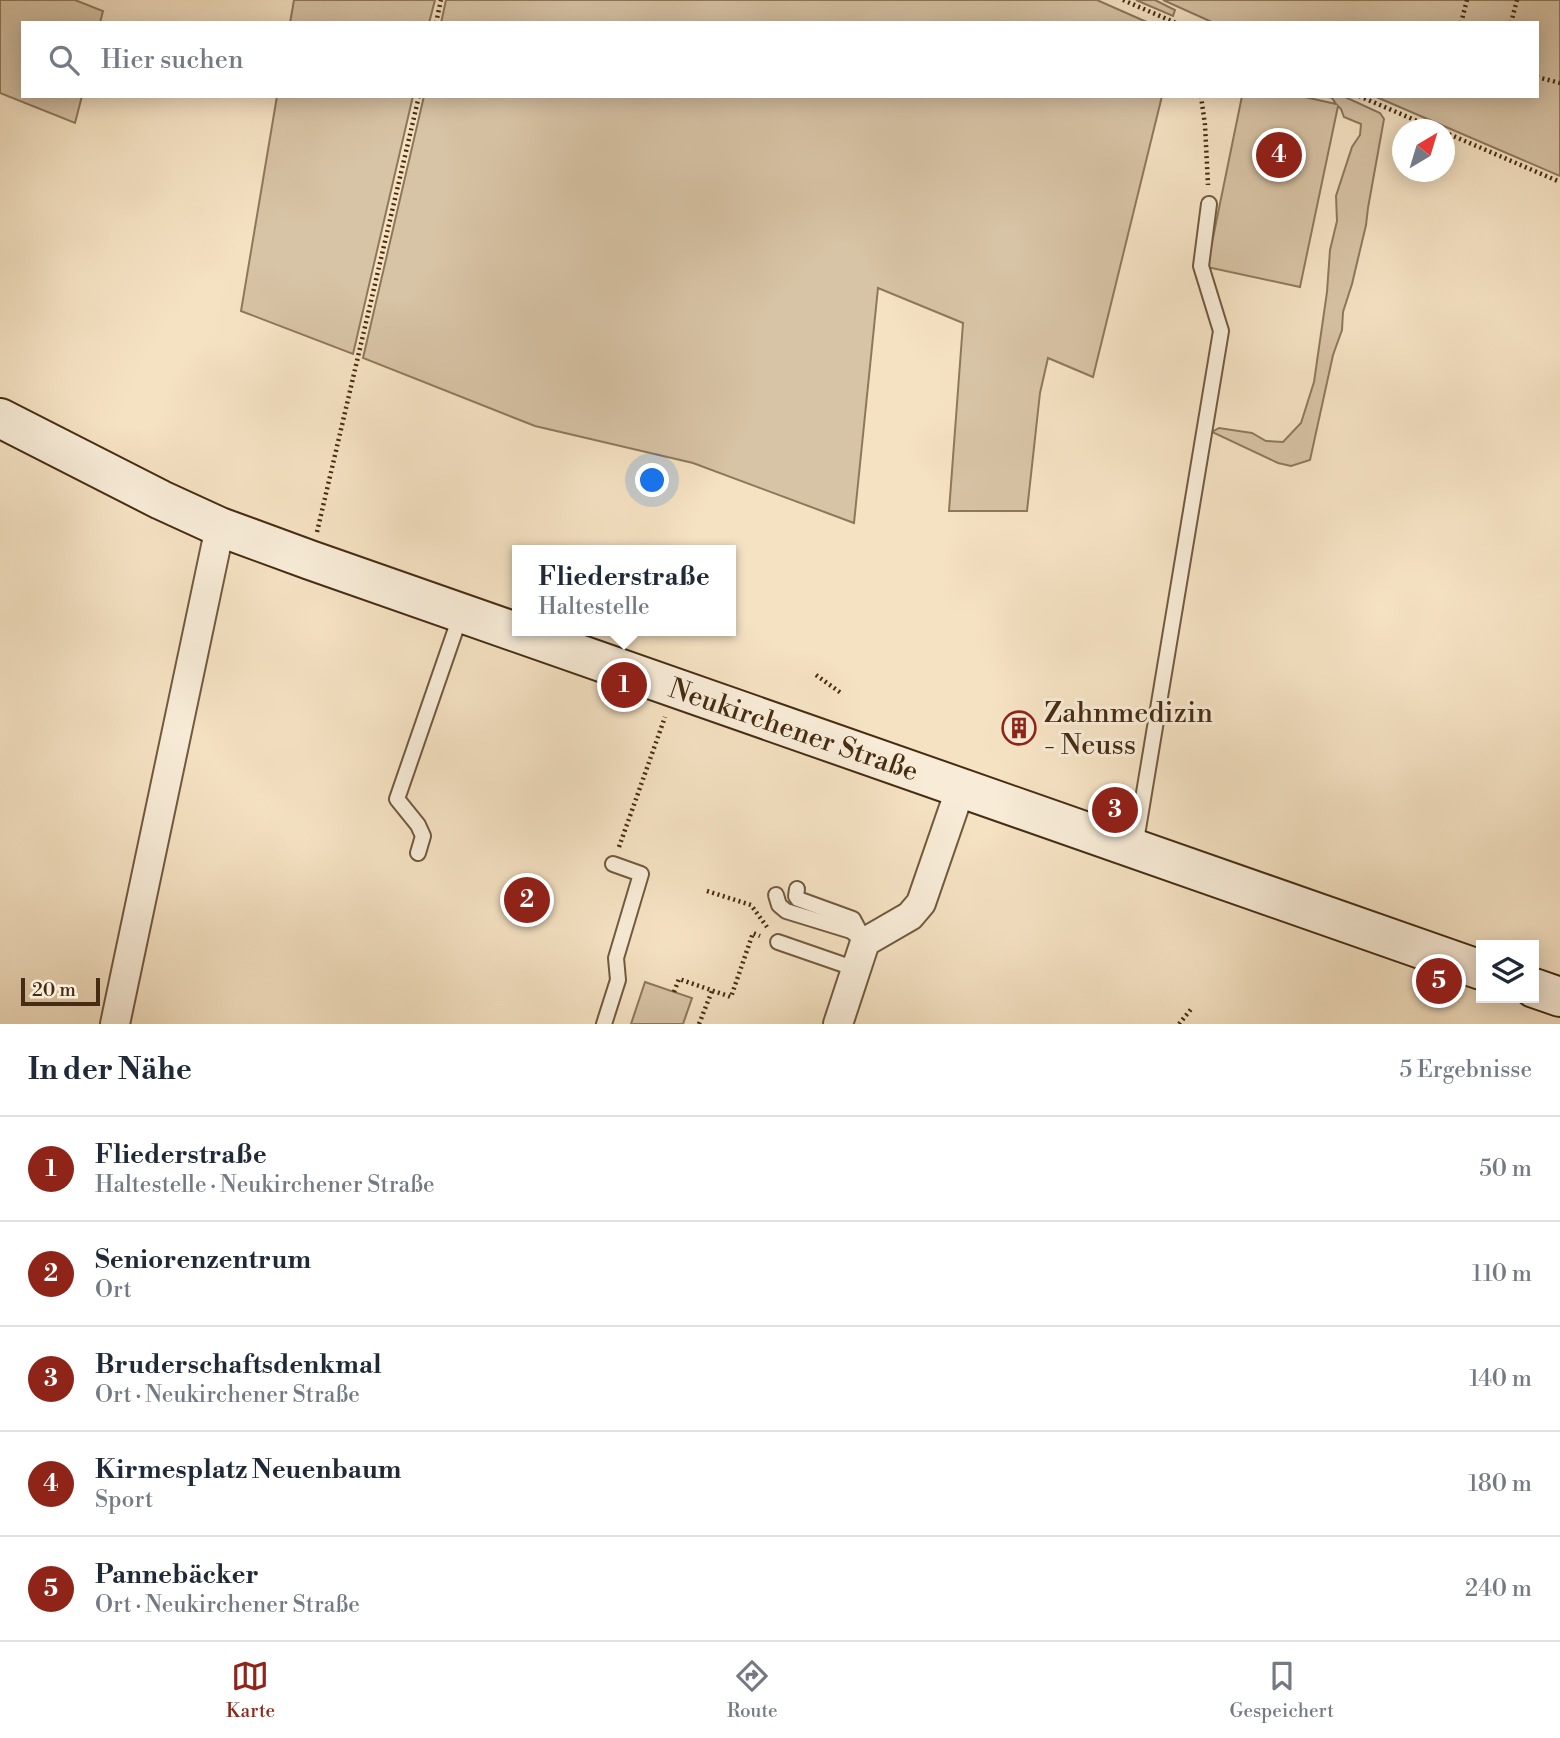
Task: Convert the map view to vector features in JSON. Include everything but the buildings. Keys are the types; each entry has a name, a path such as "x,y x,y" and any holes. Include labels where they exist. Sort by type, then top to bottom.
{"street":[{"name":"Neukirchener Straße","path":"0,418 220,527 512,631"},
{"path":"116,1024 220,527"},
{"name":"Neukirchener Straße","path":"528,636 1476,968"},
{"path":"838,1024 865,942 910,916 921,903 961,787"},
{"path":"1539,990 1560,998"}],"lane":[{"path":"1134,848 1221,331 1200,266 1209,204"},
{"path":"418,853 424,836 397,799 461,613"},
{"path":"604,1024 618,980 616,958 640,874 613,864"},
{"path":"797,889 798,899 853,919 865,942"},
{"path":"776,895 779,905 786,911 851,931 865,942"},
{"path":"778,942 856,969"}],"path":[{"path":"436,21 441,0"},
{"path":"1123,0 1171,21"},
{"path":"1462,21 1467,0"},
{"path":"1512,21 1517,0"},
{"path":"1539,77 1560,83"},
{"path":"310,560 419,98"},
{"path":"1201,98 1209,204"},
{"path":"1364,98 1412,119"},
{"path":"1455,137 1560,182"},
{"path":"816,675 841,693"},
{"path":"613,864 675,687"},
{"path":"707,891 751,905 778,942"},
{"path":"674,992 679,979 731,998 753,933 778,942"},
{"path":"699,1024 712,991"},
{"path":"1179,1024 1192,1008"}],"shaded area":[{"path":"0,0 75,0 103,11 100,21 21,21 21,98 81,98 75,123 0,93"},
{"path":"294,0 435,0 430,21 290,21"},
{"path":"446,0 1097,0 1144,21 441,21"},
{"path":"1136,0 1155,0 1175,10 1173,16"},
{"path":"1163,0 1560,0 1560,176 1455,131 1455,119 1427,119 1379,98 1539,98 1539,21 1210,21"},
{"path":"277,98 413,98 353,354 241,311"},
{"path":"424,98 1162,98 1093,377 1048,358 1040,393 1027,511 949,511 963,323 878,288 854,523 693,463 535,426 363,358"},
{"path":"1242,98 1309,98 1336,104 1332,98 1347,98 1380,113 1384,119 1366,225 1343,312 1342,330 1333,355 1310,460 1291,466 1278,463 1212,432 1219,428 1252,433 1266,441 1283,442 1301,423 1314,382 1330,250 1337,221 1336,196 1352,147 1360,135 1361,124 1344,117 1338,106 1300,287 1207,267"},
{"path":"645,982 692,998 683,1024 631,1024"}],"place":[{"name":"Kirmesplatz Neuenbaum","path":"1279,155"},
{"name":"Fliederstraße","path":"624,685"},
{"name":"Zahnmedizin - Neuss","path":"1019,728"},
{"name":"Bruderschaftsdenkmal","path":"1115,810"},
{"name":"Seniorenzentrum","path":"527,900"},
{"name":"Pannebäcker","path":"1439,981"}]}
